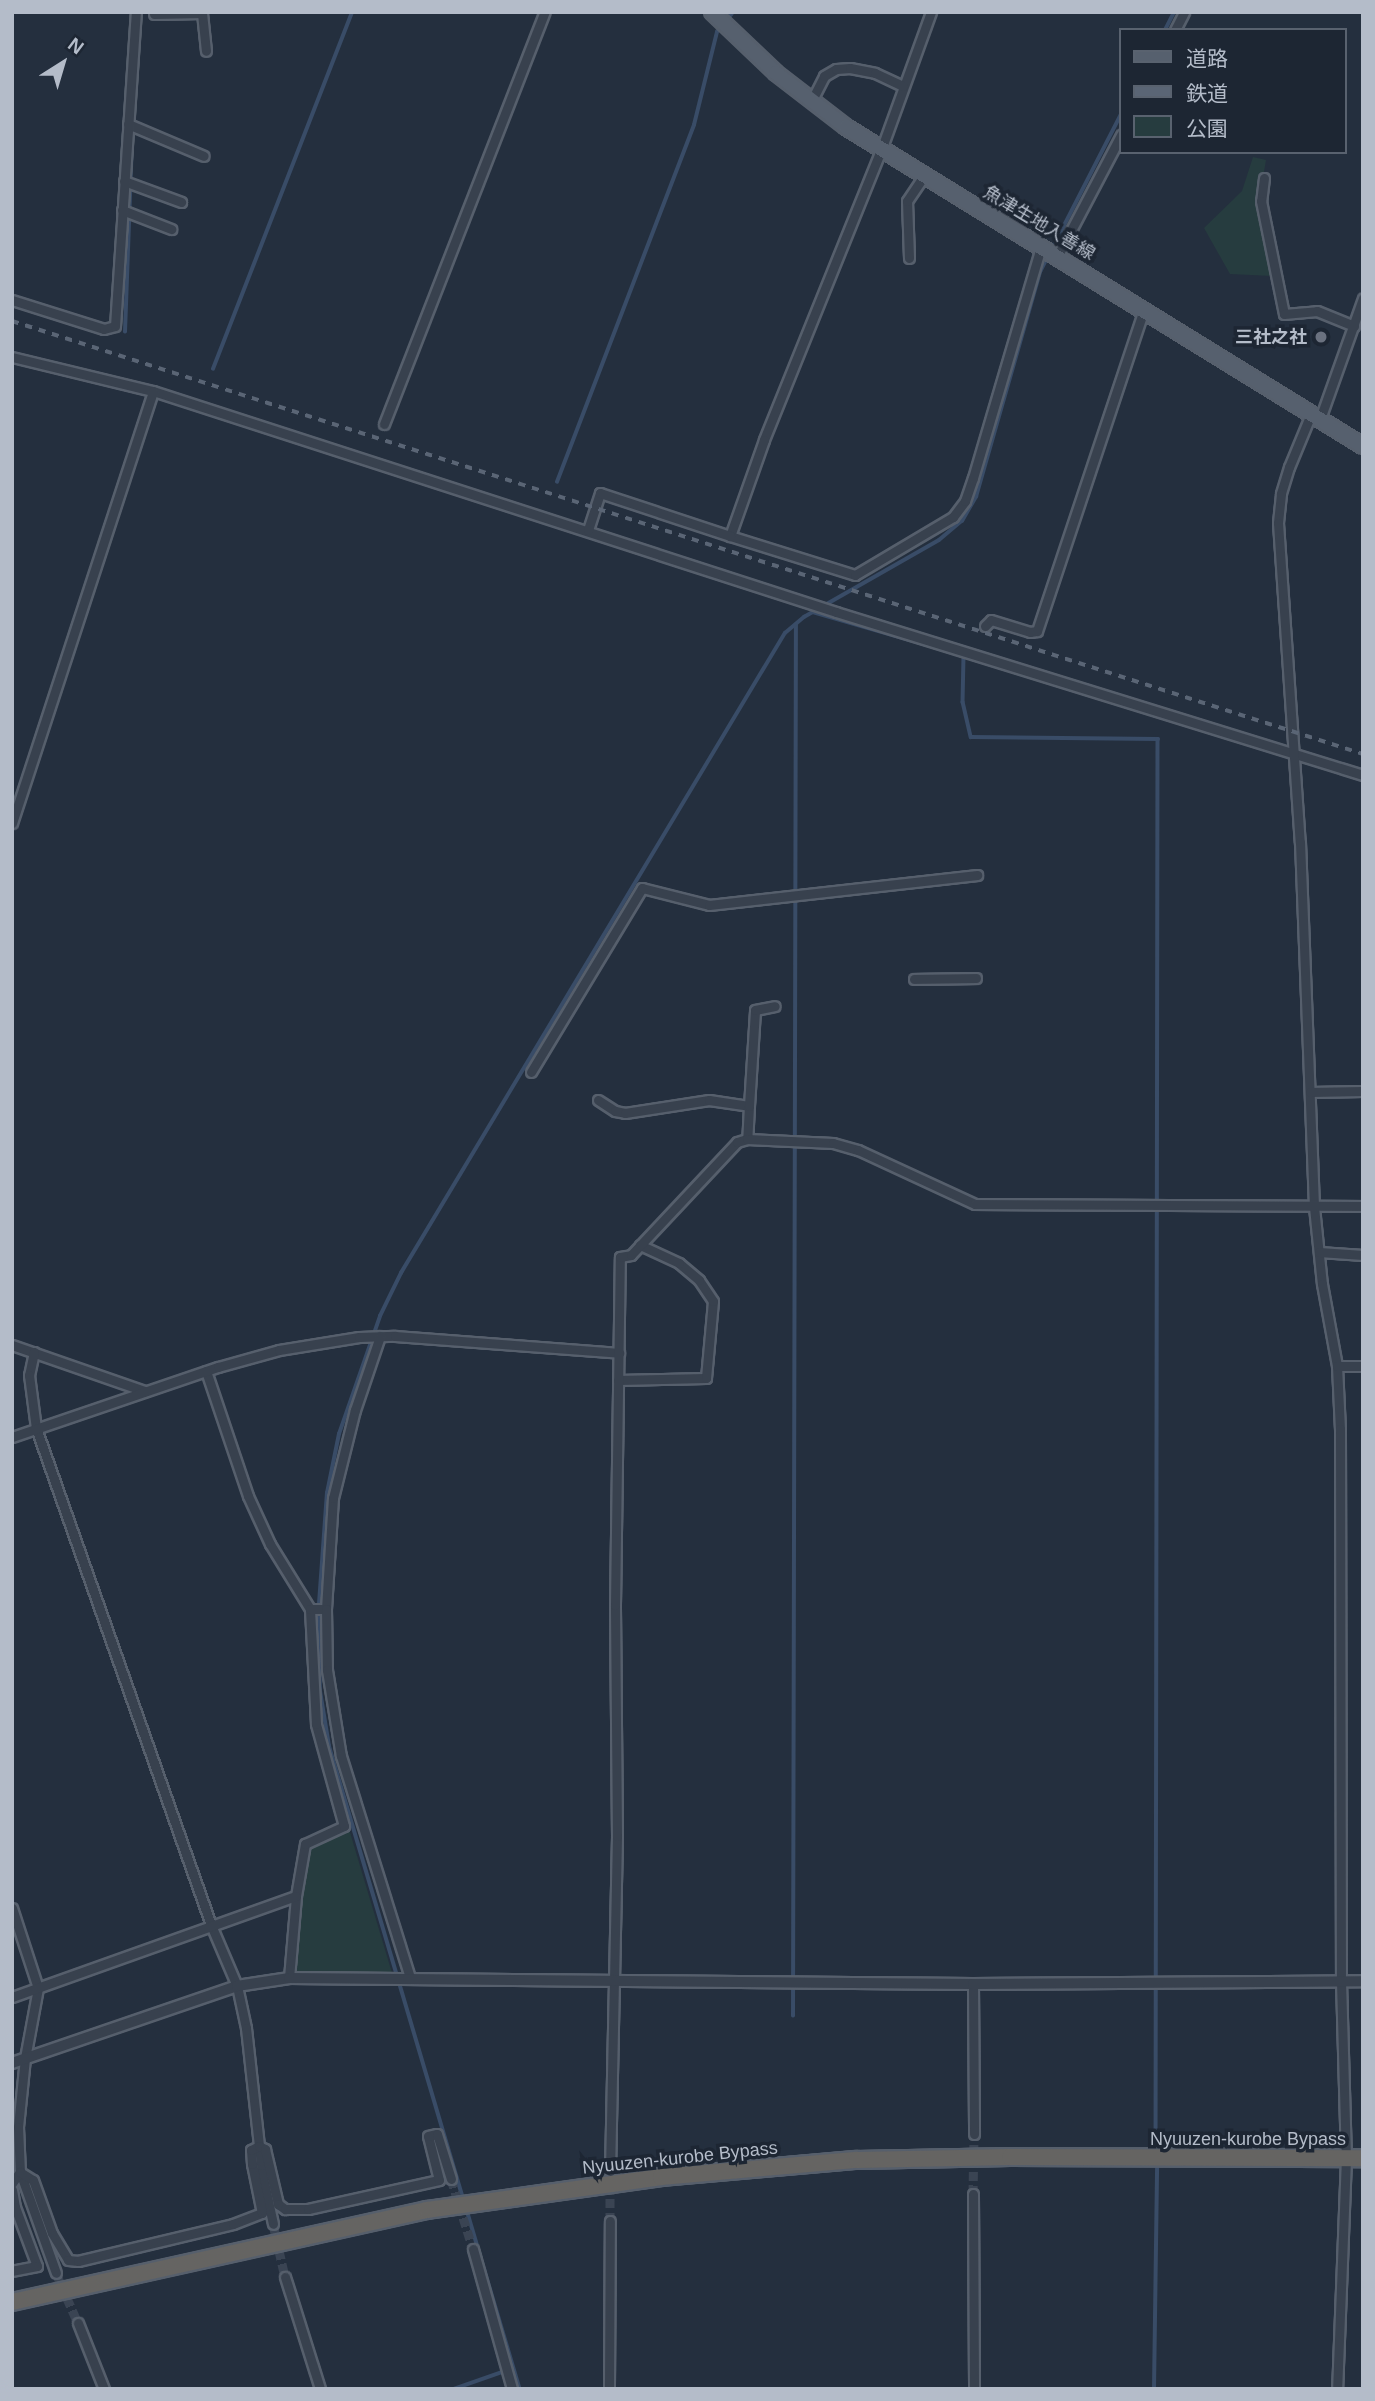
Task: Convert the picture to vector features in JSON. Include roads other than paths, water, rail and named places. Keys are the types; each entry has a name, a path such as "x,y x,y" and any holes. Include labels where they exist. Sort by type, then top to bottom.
{"highway":[{"name":"Nyuuzen-kurobe Bypass","path":"12,2302 427,2210 662,2177 857,2160 1010,2157 1363,2158"}],"main road":[{"name":"魚津生地入善線","path":"712,12 811,102 881,150 1363,446"}],"street":[{"path":"384,424 545,12"},
{"path":"730,536 764,440 881,150 931,12"},
{"path":"1176,28 1184,12"},
{"path":"12,300 104,329 115,326 136,13 202,13 206,51"},
{"path":"811,102 824,76 836,69 850,68 875,74 903,86"},
{"path":"128,124 204,156"},
{"path":"1057,257 1120,137"},
{"path":"909,257 907,201 924,176"},
{"path":"1264,178 1261,201 1284,314 1317,311 1354,326"},
{"path":"124,181 181,202"},
{"path":"122,210 171,229"},
{"path":"588,530 600,493 855,575 953,517 965,501 973,478 1041,247"},
{"path":"1337,2389 1346,2158 1337,1366 1314,1207 1294,754 1278,523 1281,494 1289,467 1316,416 1363,298"},
{"path":"985,625 990,620 1030,632 1037,631 1144,310"},
{"path":"13,357 153,391 836,612 1363,775"},
{"path":"12,823 153,391"},
{"path":"531,1072 642,888 709,905 977,875"},
{"path":"914,979 976,978"},
{"path":"747,1139 755,1010 775,1006"},
{"path":"1310,1092 1363,1091"},
{"path":"598,1100 615,1111 625,1113 709,1100 749,1106"},
{"path":"610,2171 615,1979 615,1605 620,1257 631,1255 737,1142 747,1139 833,1143 858,1150 975,1204 1363,1206"},
{"path":"618,1380 706,1378 713,1301 699,1280 679,1263 640,1245"},
{"path":"1319,1252 1363,1255"},
{"path":"12,1437 206,1371 279,1350 380,1336 619,1353"},
{"path":"380,1336 355,1410 333,1498 326,1609 327,1670 341,1756 410,1979"},
{"path":"12,1345 145,1391"},
{"path":"34,1352 30,1375 36,1428 211,1925 237,1986 246,2028 259,2146 274,2224"},
{"path":"1337,1366 1363,1366"},
{"path":"206,1371 248,1496 270,1544 310,1609 316,1724 345,1826 305,1844 296,1896 289,1978"},
{"path":"310,1609 326,1609"},
{"path":"12,1997 296,1896"},
{"path":"12,1908 38,1987 25,2058 18,2127 20,2172 56,2273"},
{"path":"12,2063 237,1986 289,1978 973,1984 1363,1981"},
{"path":"973,1984 974,2134"},
{"path":"259,2146 265,2149 278,2204 285,2209 308,2209 439,2180 428,2136 437,2134 451,2179"},
{"path":"20,2172 33,2180 52,2234 68,2260 78,2261 233,2224 262,2213 251,2150 259,2146"},
{"path":"12,2183 20,2172"},
{"path":"12,2190 15,2207 37,2266 12,2271"},
{"path":"973,2194 974,2389"},
{"path":"608,2389 610,2221"},
{"path":"473,2249 512,2389"},
{"path":"285,2277 320,2389"},
{"path":"78,2323 104,2389"}],"waterway":[{"path":"213,369 352,12"},
{"path":"726,22 733,12"},
{"path":"1166,28 1174,12"},
{"path":"557,482 694,125 717,32 721,28"},
{"path":"1051,251 1120,116"},
{"path":"125,332 132,139"},
{"path":"463,2199 329,1746 320,1691 318,1618 327,1493 339,1434 380,1316 401,1273 785,633 804,617 939,540 962,521 976,497 1040,272 1047,258"},
{"path":"813,612 964,656 963,702 971,737 1158,739 1156,2152"},
{"path":"793,2016 796,625"},
{"path":"1154,2389 1157,2163"},
{"path":"467,2210 520,2389"},
{"path":"454,2389 505,2371"}],"tunnel":[{"path":"973,2194 974,2134"},
{"path":"610,2171 610,2221"},
{"path":"451,2179 473,2249"},
{"path":"273,2224 285,2277"},
{"path":"56,2273 78,2323"}],"railway":[{"path":"12,321 1363,754"}],"place":[{"name":"三社之社","path":"1321,337"}]}
